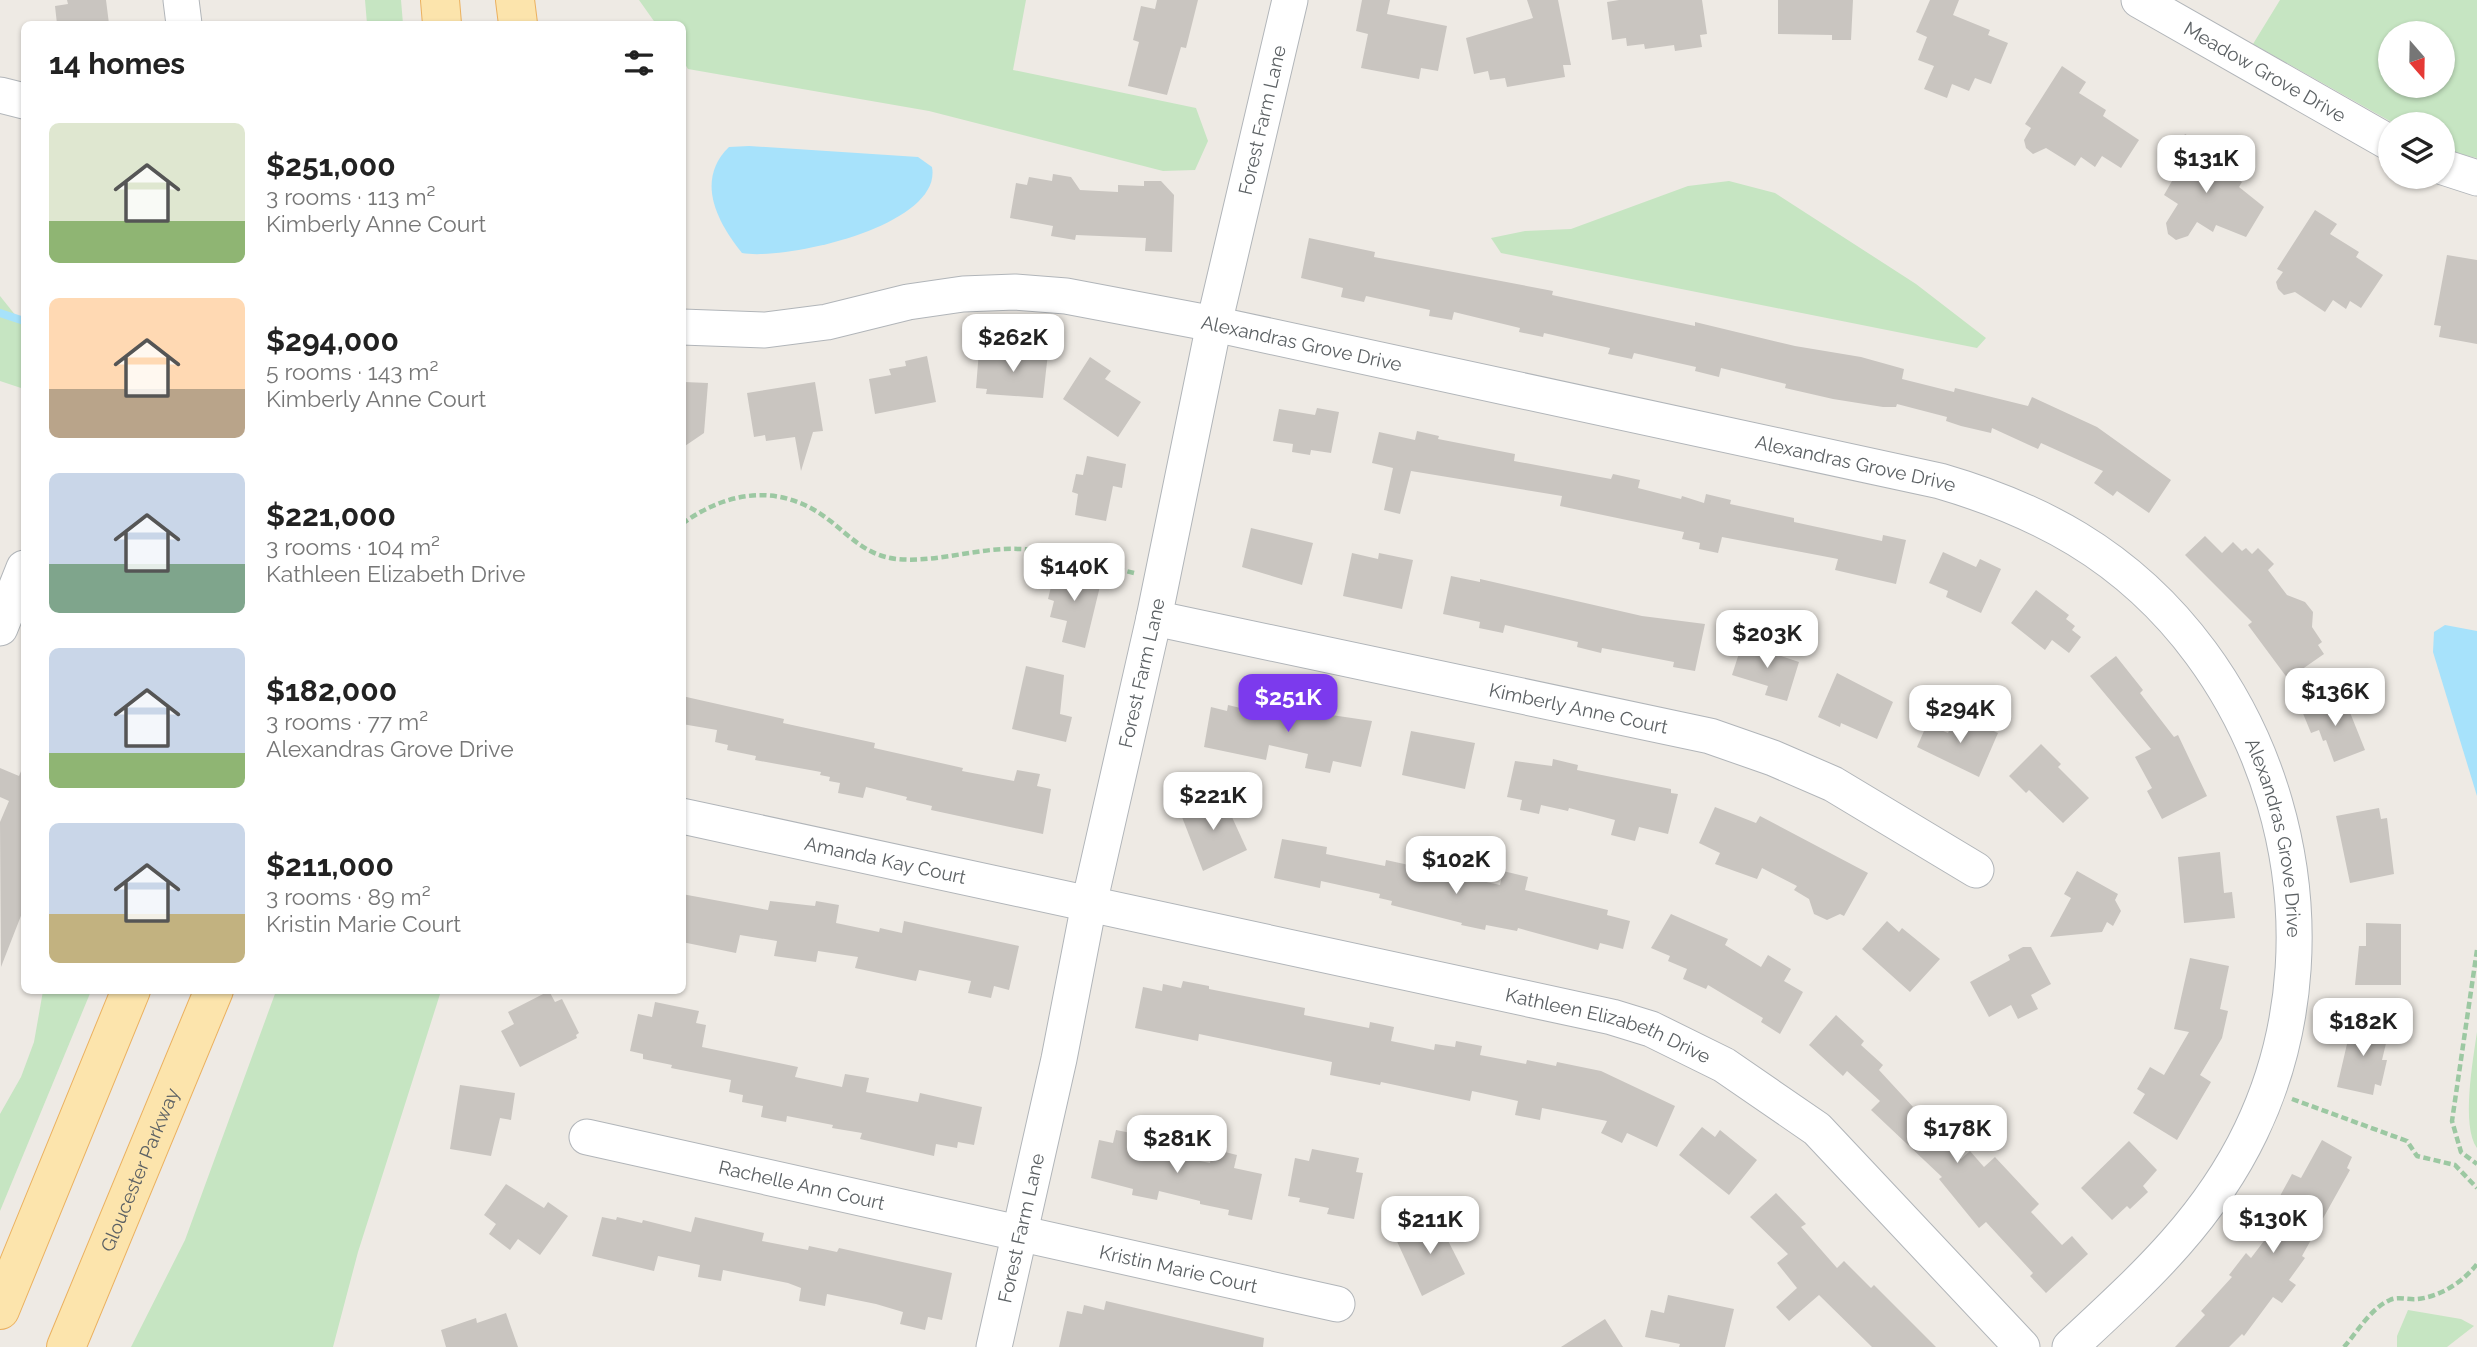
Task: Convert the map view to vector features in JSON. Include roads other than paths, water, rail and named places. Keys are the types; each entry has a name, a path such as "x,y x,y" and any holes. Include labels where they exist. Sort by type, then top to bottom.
{"main road":[{"path":"440,0 442,21"},
{"path":"515,0 518,21"},
{"path":"0,1310 129,994"},
{"name":"Gloucester Parkway","path":"66,1347 212,994"}],"street":[{"path":"181,0 184,21"},
{"name":"Forest Farm Lane","path":"995,1347 1059,1059 1088,904 1154,618 1214,324 1290,0"},
{"name":"Meadow Grove Drive","path":"2139,0 2378,136"},
{"path":"0,96 21,100"},
{"path":"2455,171 2477,178"},
{"name":"Alexandras Grove Drive","path":"686,327 765,330 827,322 908,302 963,294 1015,292 1066,296 1214,324 1940,481 1988,495 2035,515 2079,540 2120,570 2158,604 2192,641 2222,683 2247,727 2267,774 2282,822 2291,872 2295,923 2294,974 2287,1024 2268,1090 2252,1129 2228,1175 2200,1217 2166,1257 2070,1347"},
{"path":"0,628 21,576"},
{"name":"Kimberly Anne Court","path":"1154,618 1710,736 1773,758 1833,784 1976,870"},
{"name":"Amanda Kay Court","path":"686,817 1088,904"},
{"name":"Kathleen Elizabeth Drive","path":"1088,904 1612,1017 1689,1045 1724,1065 1817,1129 2022,1347"},
{"name":"Rachelle Ann Court","path":"587,1137 1019,1233"},
{"name":"Kristin Marie Court","path":"1019,1233 1337,1304"}],"water":[{"path":"729,147 918,157 932,167 929,188 913,206 888,222 857,235 791,251 742,253 718,215 712,187 713,173"},
{"path":"2445,625 2477,631 2477,796 2433,652 2434,632"}],"waterway":[{"path":"0,313 21,320"}]}
